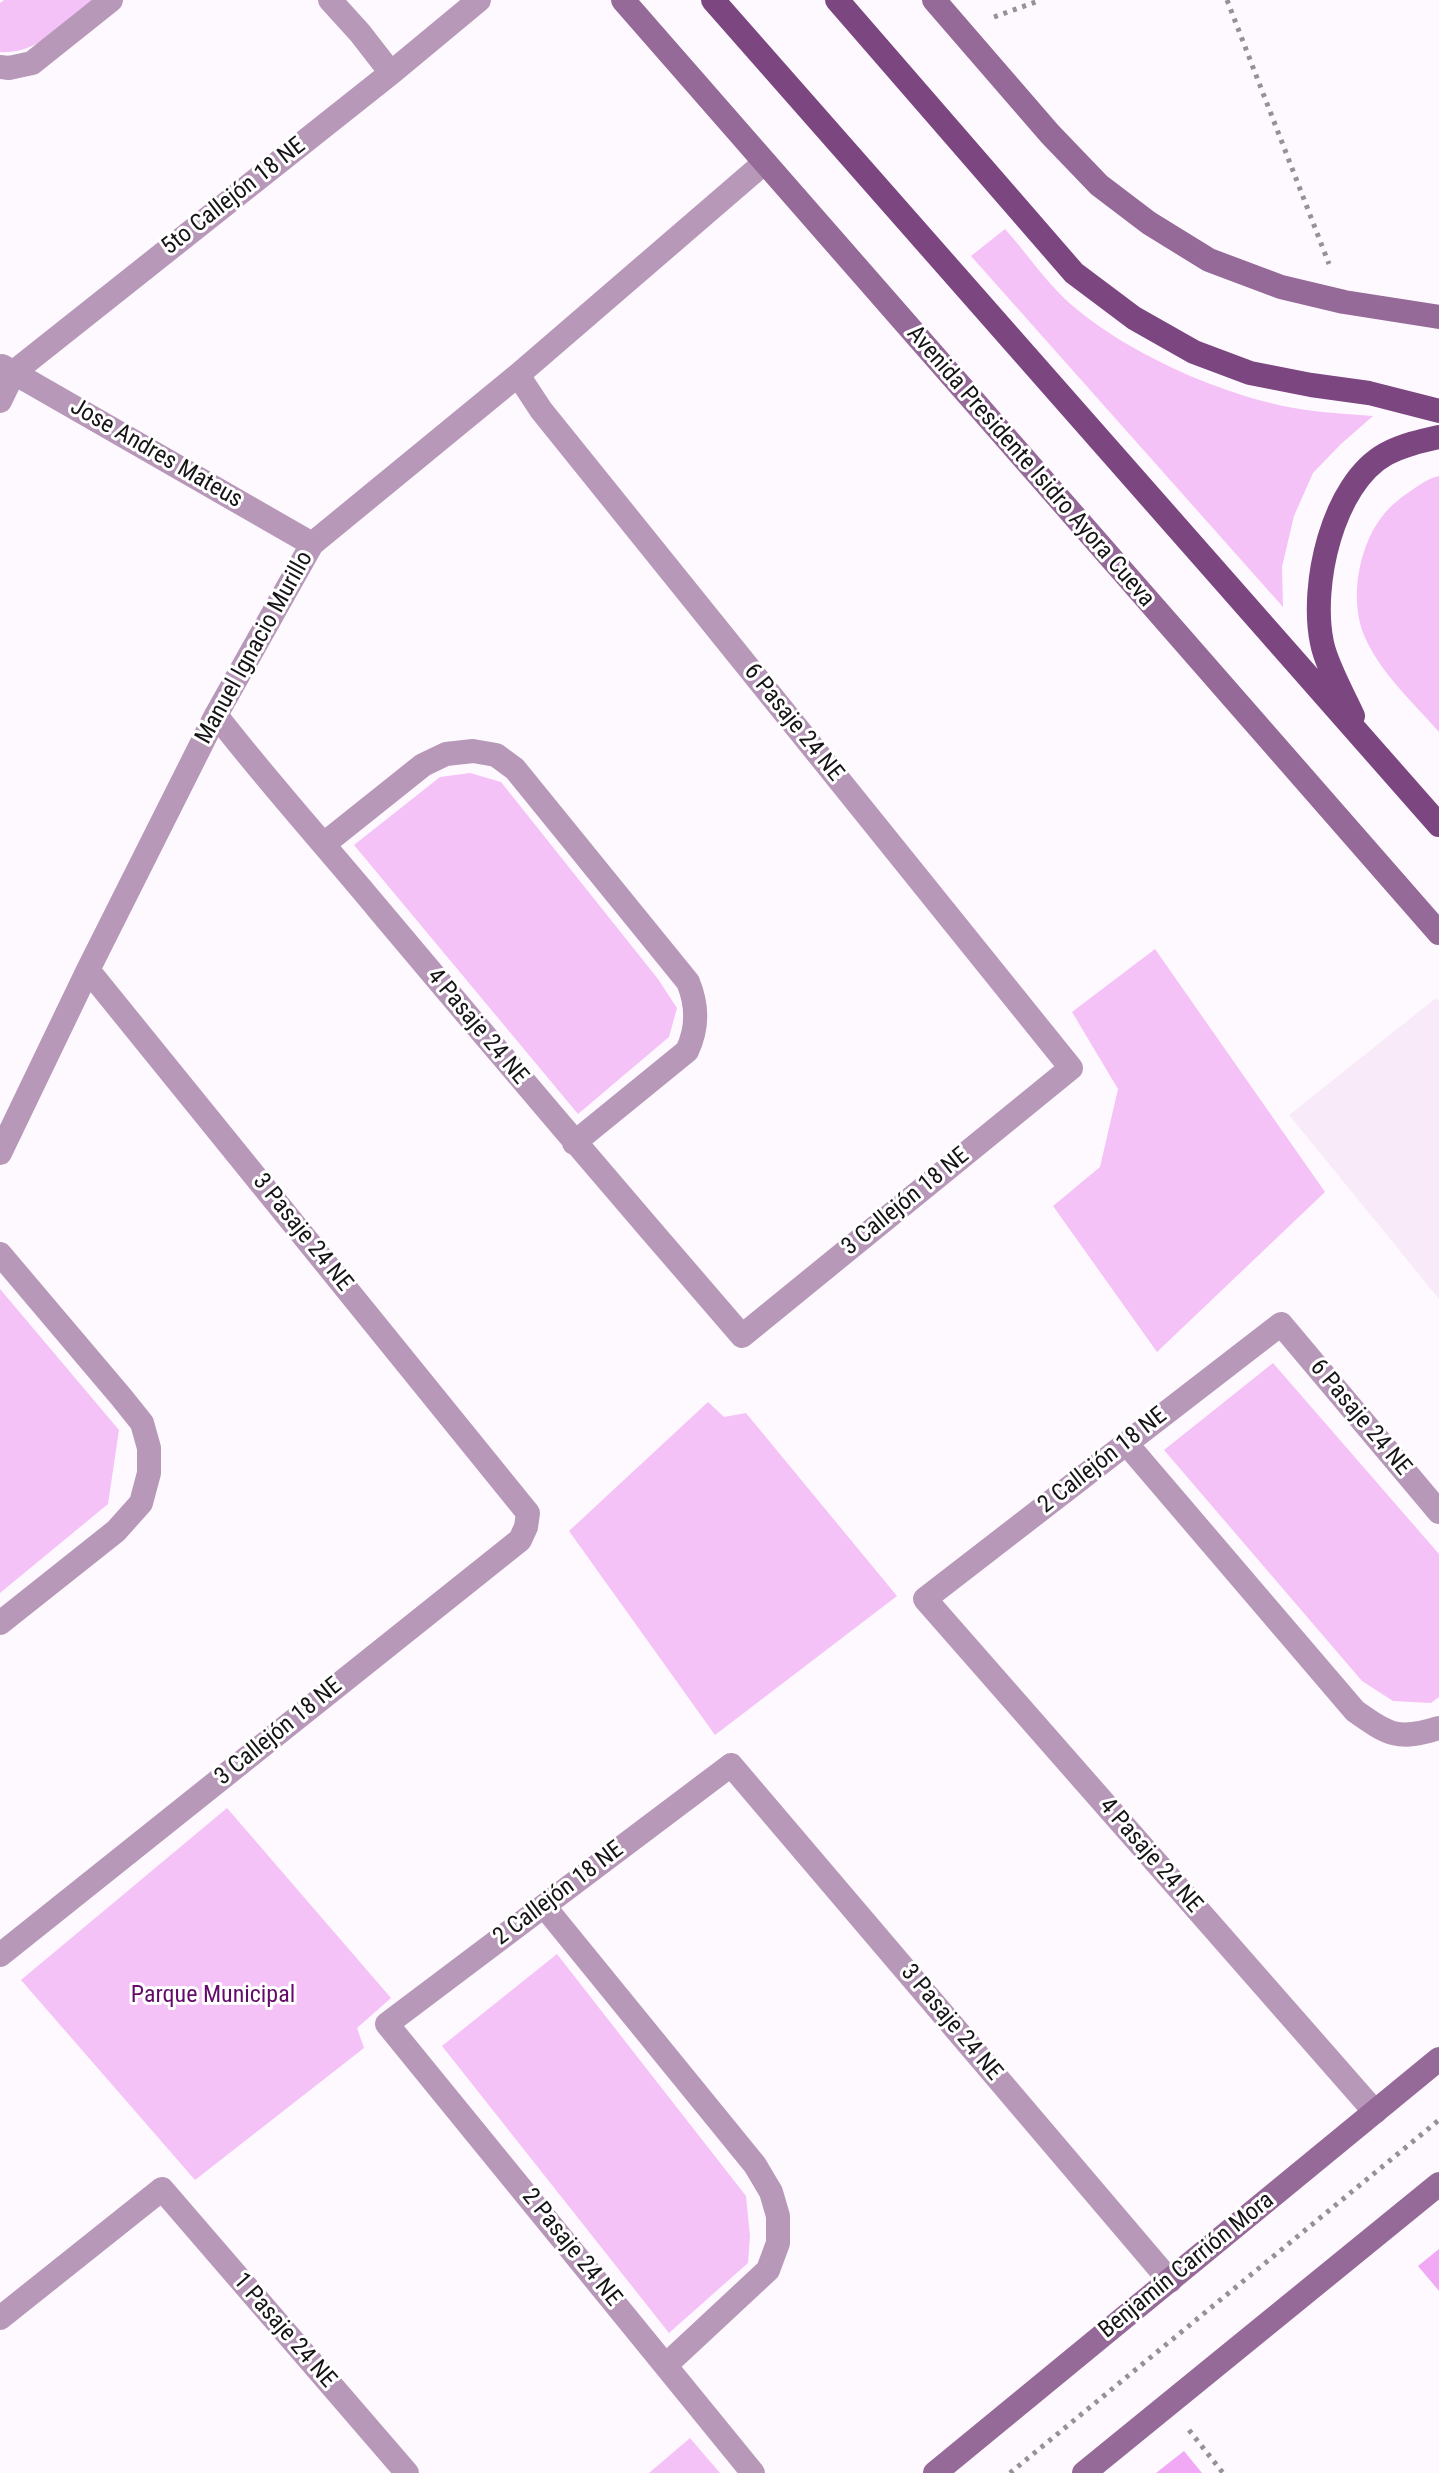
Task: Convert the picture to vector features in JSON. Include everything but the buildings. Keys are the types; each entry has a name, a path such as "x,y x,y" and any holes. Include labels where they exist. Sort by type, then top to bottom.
{"main road":[{"name":"Avenida Presidente Isidro Ayora Cueva","path":"623,0 1439,933"},
{"path":"713,0 1439,825"},
{"path":"837,0 1074,273 1134,318 1194,352 1250,373 1369,393 1439,411"},
{"path":"934,0 1050,134 1099,185 1149,223 1209,260 1281,287 1344,302 1439,317"},
{"path":"1363,739 1322,644 1319,578 1329,534 1344,503 1364,473 1384,455 1411,443 1439,437"},
{"name":"Benjamín Carrión Mora","path":"935,2473 1439,2059"},
{"path":"1084,2473 1439,2184"}],"street":[{"path":"0,67 32,63 111,0"},
{"path":"330,0 391,73"},
{"name":"5to Callejón 18 NE","path":"0,401 7,369 391,73 479,0"},
{"name":"Manuel Ignacio Murillo","path":"0,1153 216,715 312,544 518,375 764,163"},
{"name":"Jose Andres Mateus","path":"7,369 312,544"},
{"name":"6 Pasaje 24 NE","path":"518,375 541,410 1071,1068"},
{"name":"4 Pasaje 24 NE","path":"216,715 262,774 574,1143 742,1336"},
{"path":"324,844 423,765 446,754 473,751 496,755 515,769 688,982 694,997 695,1035 687,1051 574,1143"},
{"name":"3 Pasaje 24 NE","path":"88,970 516,1497"},
{"name":"3 Callejón 18 NE","path":"742,1336 1071,1068"},
{"path":"0,1254 142,1423 149,1448 149,1473 141,1503 116,1531 0,1623"},
{"name":"6 Pasaje 24 NE","path":"1281,1324 1439,1512"},
{"name":"2 Callejón 18 NE","path":"925,1599 1281,1324"},
{"path":"1126,1443 1355,1711 1385,1732 1415,1735 1439,1728"},
{"name":"3 Callejón 18 NE","path":"0,1955 520,1540 528,1513 516,1497"},
{"name":"4 Pasaje 24 NE","path":"925,1599 1375,2112"},
{"name":"3 Pasaje 24 NE","path":"731,1765 1170,2281"},
{"name":"2 Callejón 18 NE","path":"387,2024 731,1765"},
{"path":"544,1906 755,2165 771,2192 778,2216 778,2243 768,2270 666,2365"},
{"name":"2 Pasaje 24 NE","path":"387,2024 753,2473"},
{"name":"1 Pasaje 24 NE","path":"0,2318 162,2189 407,2473"}],"path":[{"path":"959,29 1041,0"},
{"path":"1227,0 1344,302"},
{"path":"1010,2473 1439,2120"},
{"path":"1168,2405 1223,2473"}],"shaded area":[{"path":"1436,998 1439,1001 1439,1299 1289,1115"}],"green space":[{"path":"4,0 93,0 39,43 14,52 0,52 0,3"},
{"path":"1005,229 1065,299 1089,319 1146,355 1210,384 1276,404 1373,416 1313,473 1294,516 1282,567 1283,607 971,256"},
{"path":"1439,476 1439,732 1396,684 1368,644 1359,616 1357,585 1369,539 1387,511 1401,498"},
{"path":"470,773 501,782 658,979 677,1008 669,1037 578,1114 354,845 440,777"},
{"path":"1155,949 1325,1192 1157,1352 1053,1206 1100,1167 1118,1089 1072,1012"},
{"path":"0,1289 119,1430 108,1504 0,1593"},
{"path":"1273,1363 1439,1554 1439,1697 1431,1703 1393,1701 1362,1681 1164,1450"},
{"path":"708,1402 724,1417 746,1413 897,1596 715,1735 569,1531"},
{"name":"Parque Municipal","path":"227,1808 391,1998 357,2028 364,2048 195,2180 21,1980"},
{"path":"557,1954 746,2196 750,2236 748,2263 669,2333 442,2046"},
{"path":"690,2438 720,2473 649,2473"}]}
